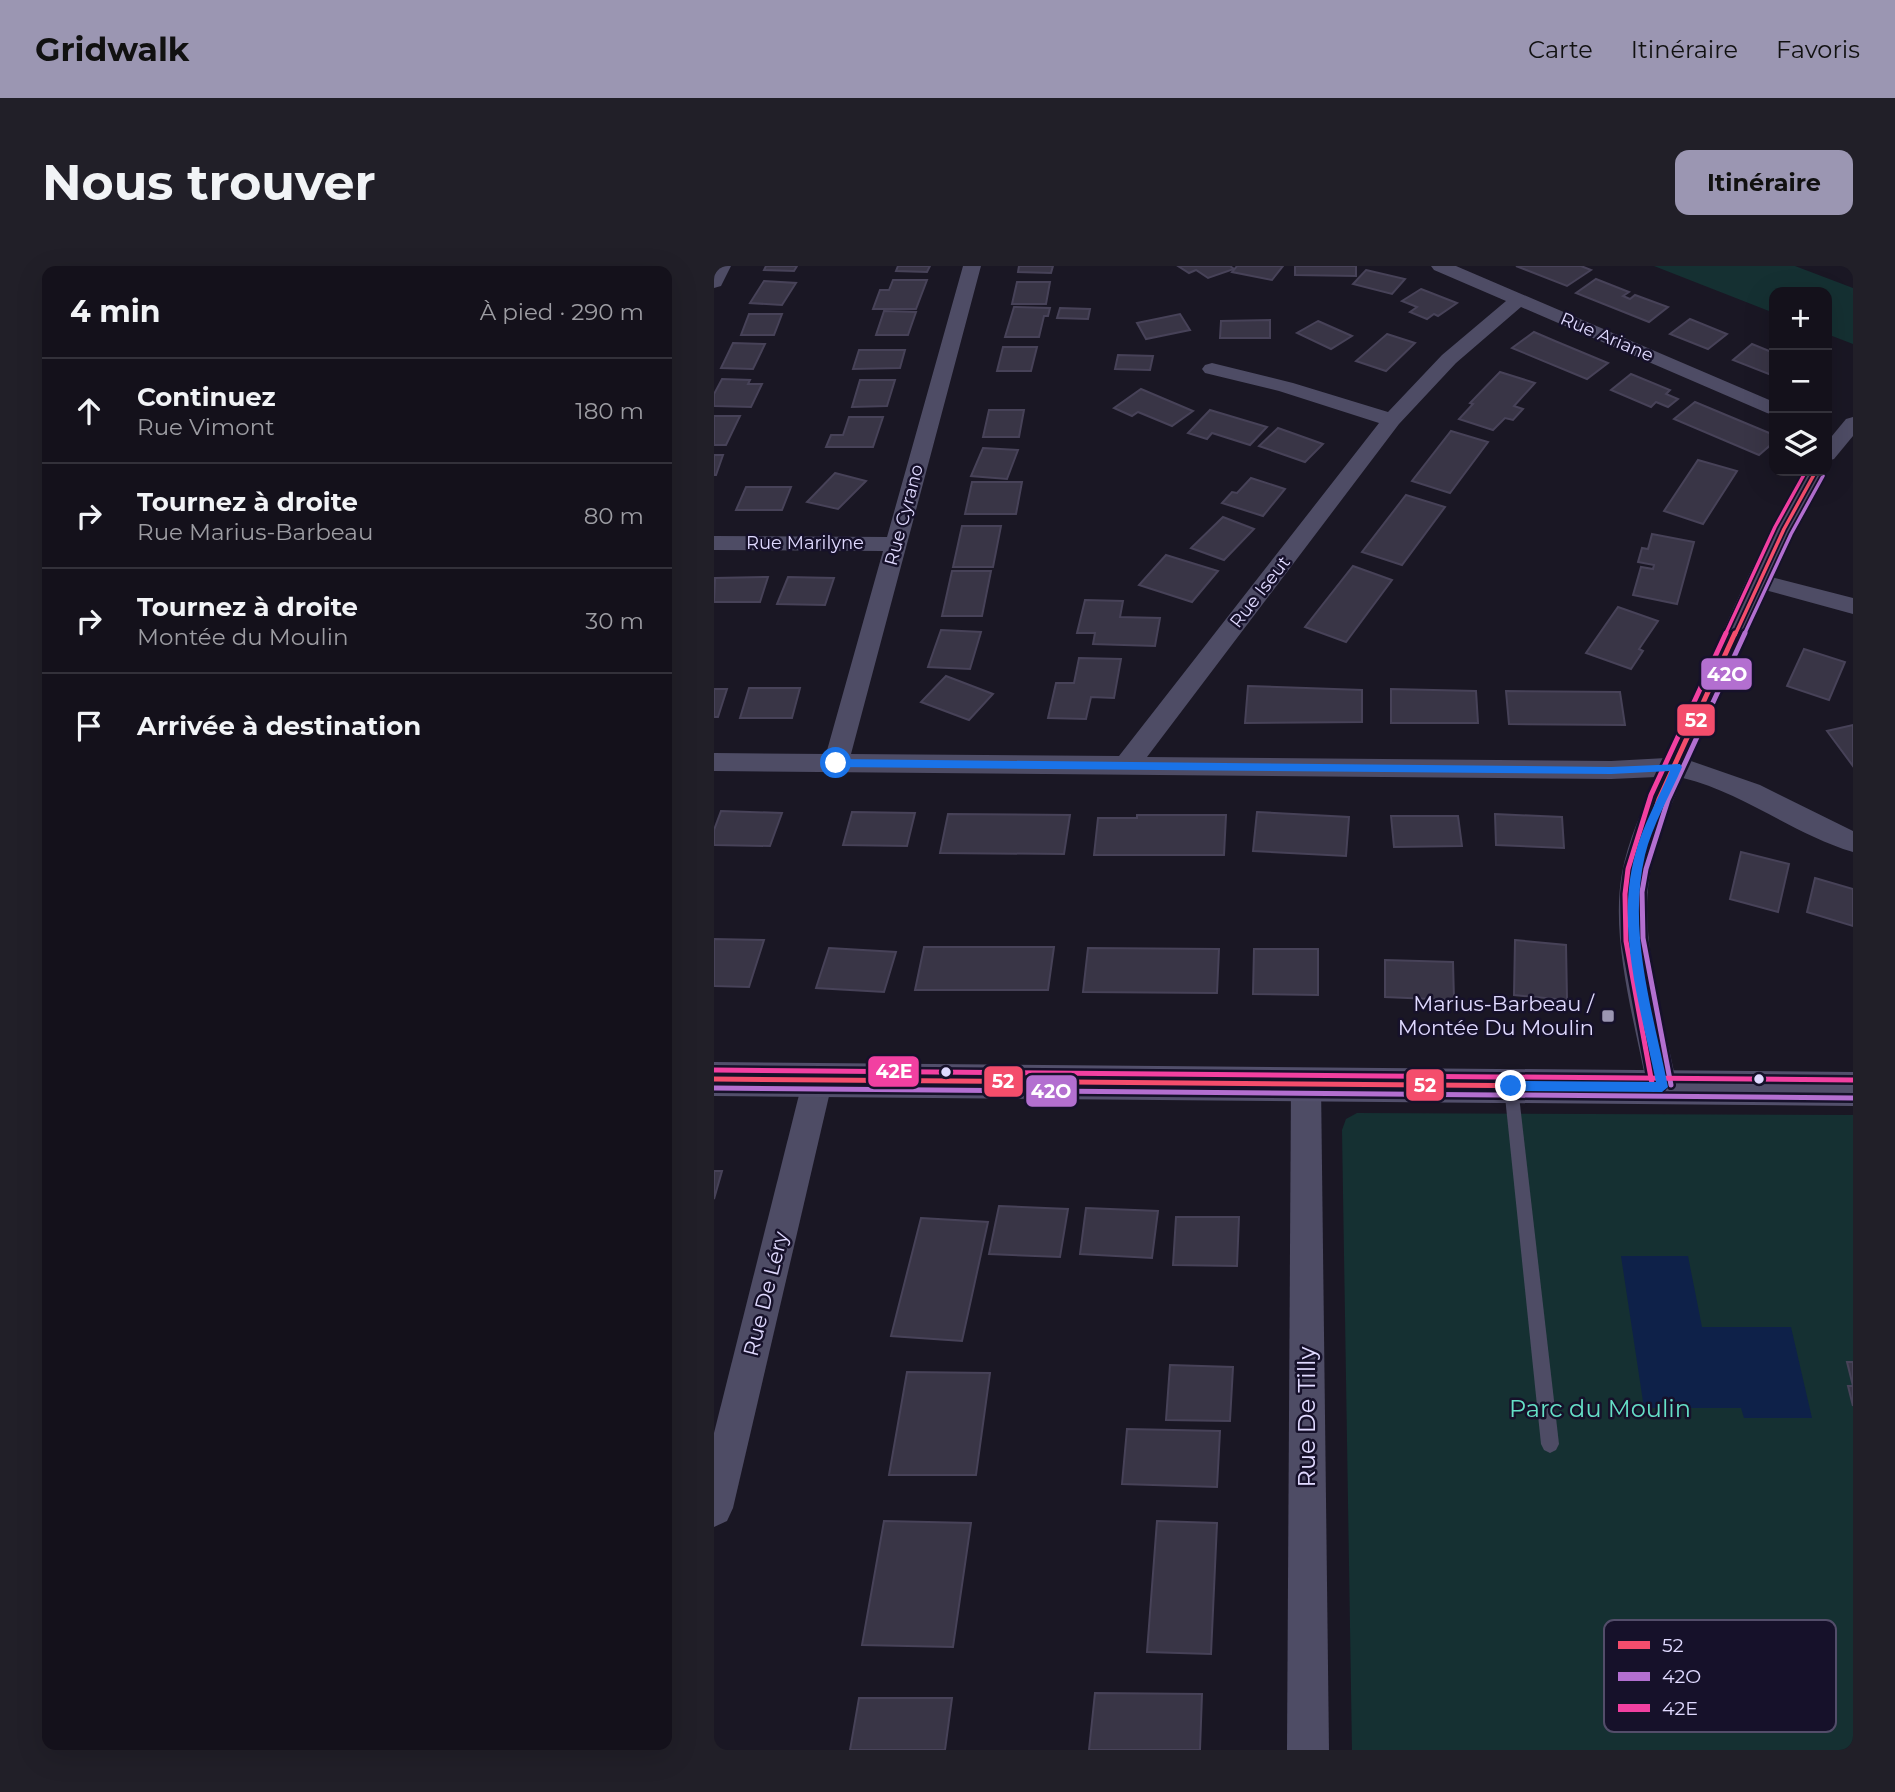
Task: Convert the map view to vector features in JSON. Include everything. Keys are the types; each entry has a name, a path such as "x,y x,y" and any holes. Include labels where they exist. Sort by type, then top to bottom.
{"street":[{"path":"714,282 722,266"},
{"name":"Rue Cyrano","path":"836,763 972,266"},
{"name":"Rue Ariane","path":"1440,266 1769,407"},
{"name":"Rue Iseut","path":"1127,764 1392,420 1449,359 1518,300"},
{"path":"1212,369 1286,387 1392,420"},
{"path":"1662,1087 1637,961 1632,905 1640,854 1759,581 1788,519 1813,476"},
{"name":"Rue Marilyne","path":"714,543 896,544"},
{"path":"1759,581 1853,606"},
{"path":"714,762 1127,764 1611,771 1677,767 1726,782 1853,842"},
{"path":"714,1079 1853,1089"},
{"name":"Rue De Léry","path":"714,1508 818,1079"},
{"name":"Rue De Tilly","path":"1306,1084 1308,1750"}],"lane":[{"path":"1511,1086 1550,1444"}],"green space":[{"path":"1654,266 1795,266 1853,288 1853,344 1832,336 1832,287 1769,287 1769,311"},
{"name":"Parc du Moulin","path":"1357,1113 1853,1115 1853,1750 1352,1750 1342,1130 1346,1119"}],"water":[{"path":"1621,1256 1688,1256 1702,1327 1791,1327 1812,1418 1744,1418 1741,1408 1644,1408"}],"building":[{"path":"766,266 797,266 794,271 764,270"},
{"path":"898,266 930,266 927,272 896,271"},
{"path":"1019,266 1053,266 1051,273 1018,272"},
{"path":"1178,266 1230,266 1234,269 1208,278 1196,270 1189,273"},
{"path":"1237,266 1283,266 1272,280 1232,272"},
{"path":"1295,266 1356,266 1356,276 1295,275"},
{"path":"1516,266 1581,266 1591,270 1567,286"},
{"path":"1366,270 1405,279 1392,294 1353,284"},
{"path":"1596,279 1629,292 1623,296 1630,299 1635,295 1668,307 1649,322 1576,293"},
{"path":"893,280 927,280 916,309 873,309 880,290 889,290"},
{"path":"764,281 796,283 782,305 750,303"},
{"path":"1017,282 1050,282 1046,304 1012,304"},
{"path":"1421,289 1457,303 1438,316 1434,314 1427,319 1410,312 1417,307 1402,301"},
{"path":"1014,307 1050,308 1048,316 1044,316 1039,337 1005,337"},
{"path":"1060,308 1090,309 1088,319 1057,318"},
{"path":"884,311 916,312 908,335 876,335"},
{"path":"749,314 782,314 774,335 741,335"},
{"path":"1180,314 1190,330 1146,339 1137,323"},
{"path":"1690,319 1727,334 1708,349 1670,334"},
{"path":"1270,320 1270,338 1220,338 1221,321"},
{"path":"1318,321 1352,336 1331,349 1297,333"},
{"path":"1534,332 1608,363 1587,379 1512,348"},
{"path":"1387,334 1415,343 1386,371 1356,361"},
{"path":"733,343 765,344 753,369 721,368"},
{"path":"1752,344 1769,351 1769,374 1733,360"},
{"path":"1003,347 1037,347 1031,371 997,371"},
{"path":"859,350 905,350 900,368 853,369"},
{"path":"1118,355 1153,356 1150,370 1115,369"},
{"path":"1500,372 1535,383 1514,406 1523,409 1513,420 1505,418 1493,430 1459,419 1473,404 1470,403"},
{"path":"1631,374 1670,390 1666,394 1678,399 1668,407 1656,402 1651,407 1611,390"},
{"path":"722,379 750,380 748,384 762,384 751,407 714,406 714,394"},
{"path":"860,380 895,380 887,406 852,407"},
{"path":"1141,389 1193,411 1172,426 1138,412 1132,416 1114,408"},
{"path":"1695,402 1769,433 1769,446 1759,455 1674,419"},
{"path":"989,410 1024,410 1019,437 983,437"},
{"path":"1210,410 1267,427 1250,445 1212,433 1207,439 1188,433"},
{"path":"714,416 740,416 726,445 714,445"},
{"path":"849,417 883,417 873,447 826,447 831,435 843,435"},
{"path":"1278,428 1323,444 1305,462 1259,446"},
{"path":"1451,431 1488,442 1450,493 1412,481"},
{"path":"983,448 1018,450 1007,479 971,476"},
{"path":"714,455 723,455 716,475 714,475"},
{"path":"1698,460 1737,471 1703,524 1664,511"},
{"path":"835,473 866,481 838,509 807,502"},
{"path":"1251,478 1285,489 1263,516 1222,503 1232,492 1237,493"},
{"path":"972,482 1022,482 1016,514 965,514"},
{"path":"746,487 791,487 782,510 736,510"},
{"path":"1406,495 1445,507 1402,565 1362,552"},
{"path":"1223,517 1254,529 1224,560 1191,548"},
{"path":"962,526 1001,526 993,567 953,567"},
{"path":"1652,534 1694,542 1677,604 1633,595 1641,567 1653,569 1654,565 1638,562 1642,548 1648,549"},
{"path":"1166,555 1218,571 1192,602 1139,585"},
{"path":"1353,566 1392,580 1346,642 1305,627"},
{"path":"952,571 991,571 982,616 942,616"},
{"path":"768,577 760,602 714,602 715,578"},
{"path":"788,577 834,578 825,605 777,604"},
{"path":"1085,600 1123,601 1120,617 1160,618 1155,646 1093,644 1095,633 1077,633"},
{"path":"1618,607 1658,621 1639,649 1643,651 1631,669 1586,653"},
{"path":"941,630 981,632 970,669 928,667"},
{"path":"1804,649 1845,662 1829,700 1787,686"},
{"path":"1079,658 1121,659 1114,698 1091,697 1086,719 1048,718 1056,683 1074,683"},
{"path":"946,676 993,694 969,720 921,702"},
{"path":"1248,686 1362,690 1362,722 1245,723"},
{"path":"749,688 800,688 792,718 740,718"},
{"path":"714,689 727,689 718,717 714,717"},
{"path":"1391,689 1476,691 1478,723 1391,723"},
{"path":"1506,691 1620,692 1625,725 1509,724"},
{"path":"1853,725 1853,766 1827,731"},
{"path":"721,811 782,813 770,846 714,845 714,830"},
{"path":"852,812 915,813 907,846 843,845"},
{"path":"1257,812 1349,817 1346,856 1253,851"},
{"path":"948,814 1070,815 1064,854 940,853"},
{"path":"1495,814 1562,817 1564,848 1496,845"},
{"path":"1137,815 1226,815 1224,855 1094,855 1098,818 1137,818"},
{"path":"1391,816 1458,816 1462,846 1394,847"},
{"path":"1741,852 1789,864 1778,912 1730,899"},
{"path":"1815,878 1853,889 1853,926 1807,912"},
{"path":"714,939 764,940 749,987 714,986"},
{"path":"1515,940 1566,945 1567,1000 1514,995"},
{"path":"924,947 1054,947 1048,990 915,990"},
{"path":"829,948 896,952 884,992 816,988"},
{"path":"1088,948 1219,949 1217,993 1083,992"},
{"path":"1254,949 1318,949 1318,995 1253,994"},
{"path":"1385,960 1453,962 1454,1000 1385,997"},
{"path":"714,1171 722,1171 714,1199"},
{"path":"999,1206 1068,1209 1060,1257 989,1254"},
{"path":"1086,1208 1158,1211 1152,1258 1080,1254"},
{"path":"1176,1217 1239,1217 1237,1266 1173,1265"},
{"path":"921,1218 988,1222 962,1341 891,1336"},
{"path":"1847,1362 1853,1362 1853,1386"},
{"path":"1170,1365 1233,1367 1230,1421 1166,1420"},
{"path":"907,1372 990,1373 976,1475 889,1475"},
{"path":"1848,1386 1853,1386 1853,1406"},
{"path":"1127,1429 1220,1431 1217,1487 1122,1484"},
{"path":"884,1521 971,1523 953,1647 862,1645"},
{"path":"1157,1521 1217,1523 1211,1654 1147,1652"},
{"path":"1095,1693 1202,1694 1200,1750 1089,1750"},
{"path":"859,1698 952,1698 945,1750 850,1750"}],"transit line":[{"name":"42E","path":"1653,1089 1633,992 1626,941 1625,894 1634,844 1651,795 1747,584 1803,476"},
{"name":"52","path":"1662,1087 1634,940 1633,893 1636,869 1659,799 1755,589 1813,476"},
{"name":"42O","path":"1671,1085 1650,988 1643,938 1642,892 1651,845 1668,800 1776,563 1823,476"},
{"name":"42E","path":"714,1070 1853,1080"},
{"name":"52","path":"714,1079 1662,1087"},
{"name":"42O","path":"714,1088 1853,1098"}],"place":[{"name":"Marius-Barbeau / Montée Du Moulin","path":"1608,1016"}],"route":[{"path":"836,763 1611,771 1677,767 1640,854 1632,905 1637,961 1662,1087 1511,1086"}]}
